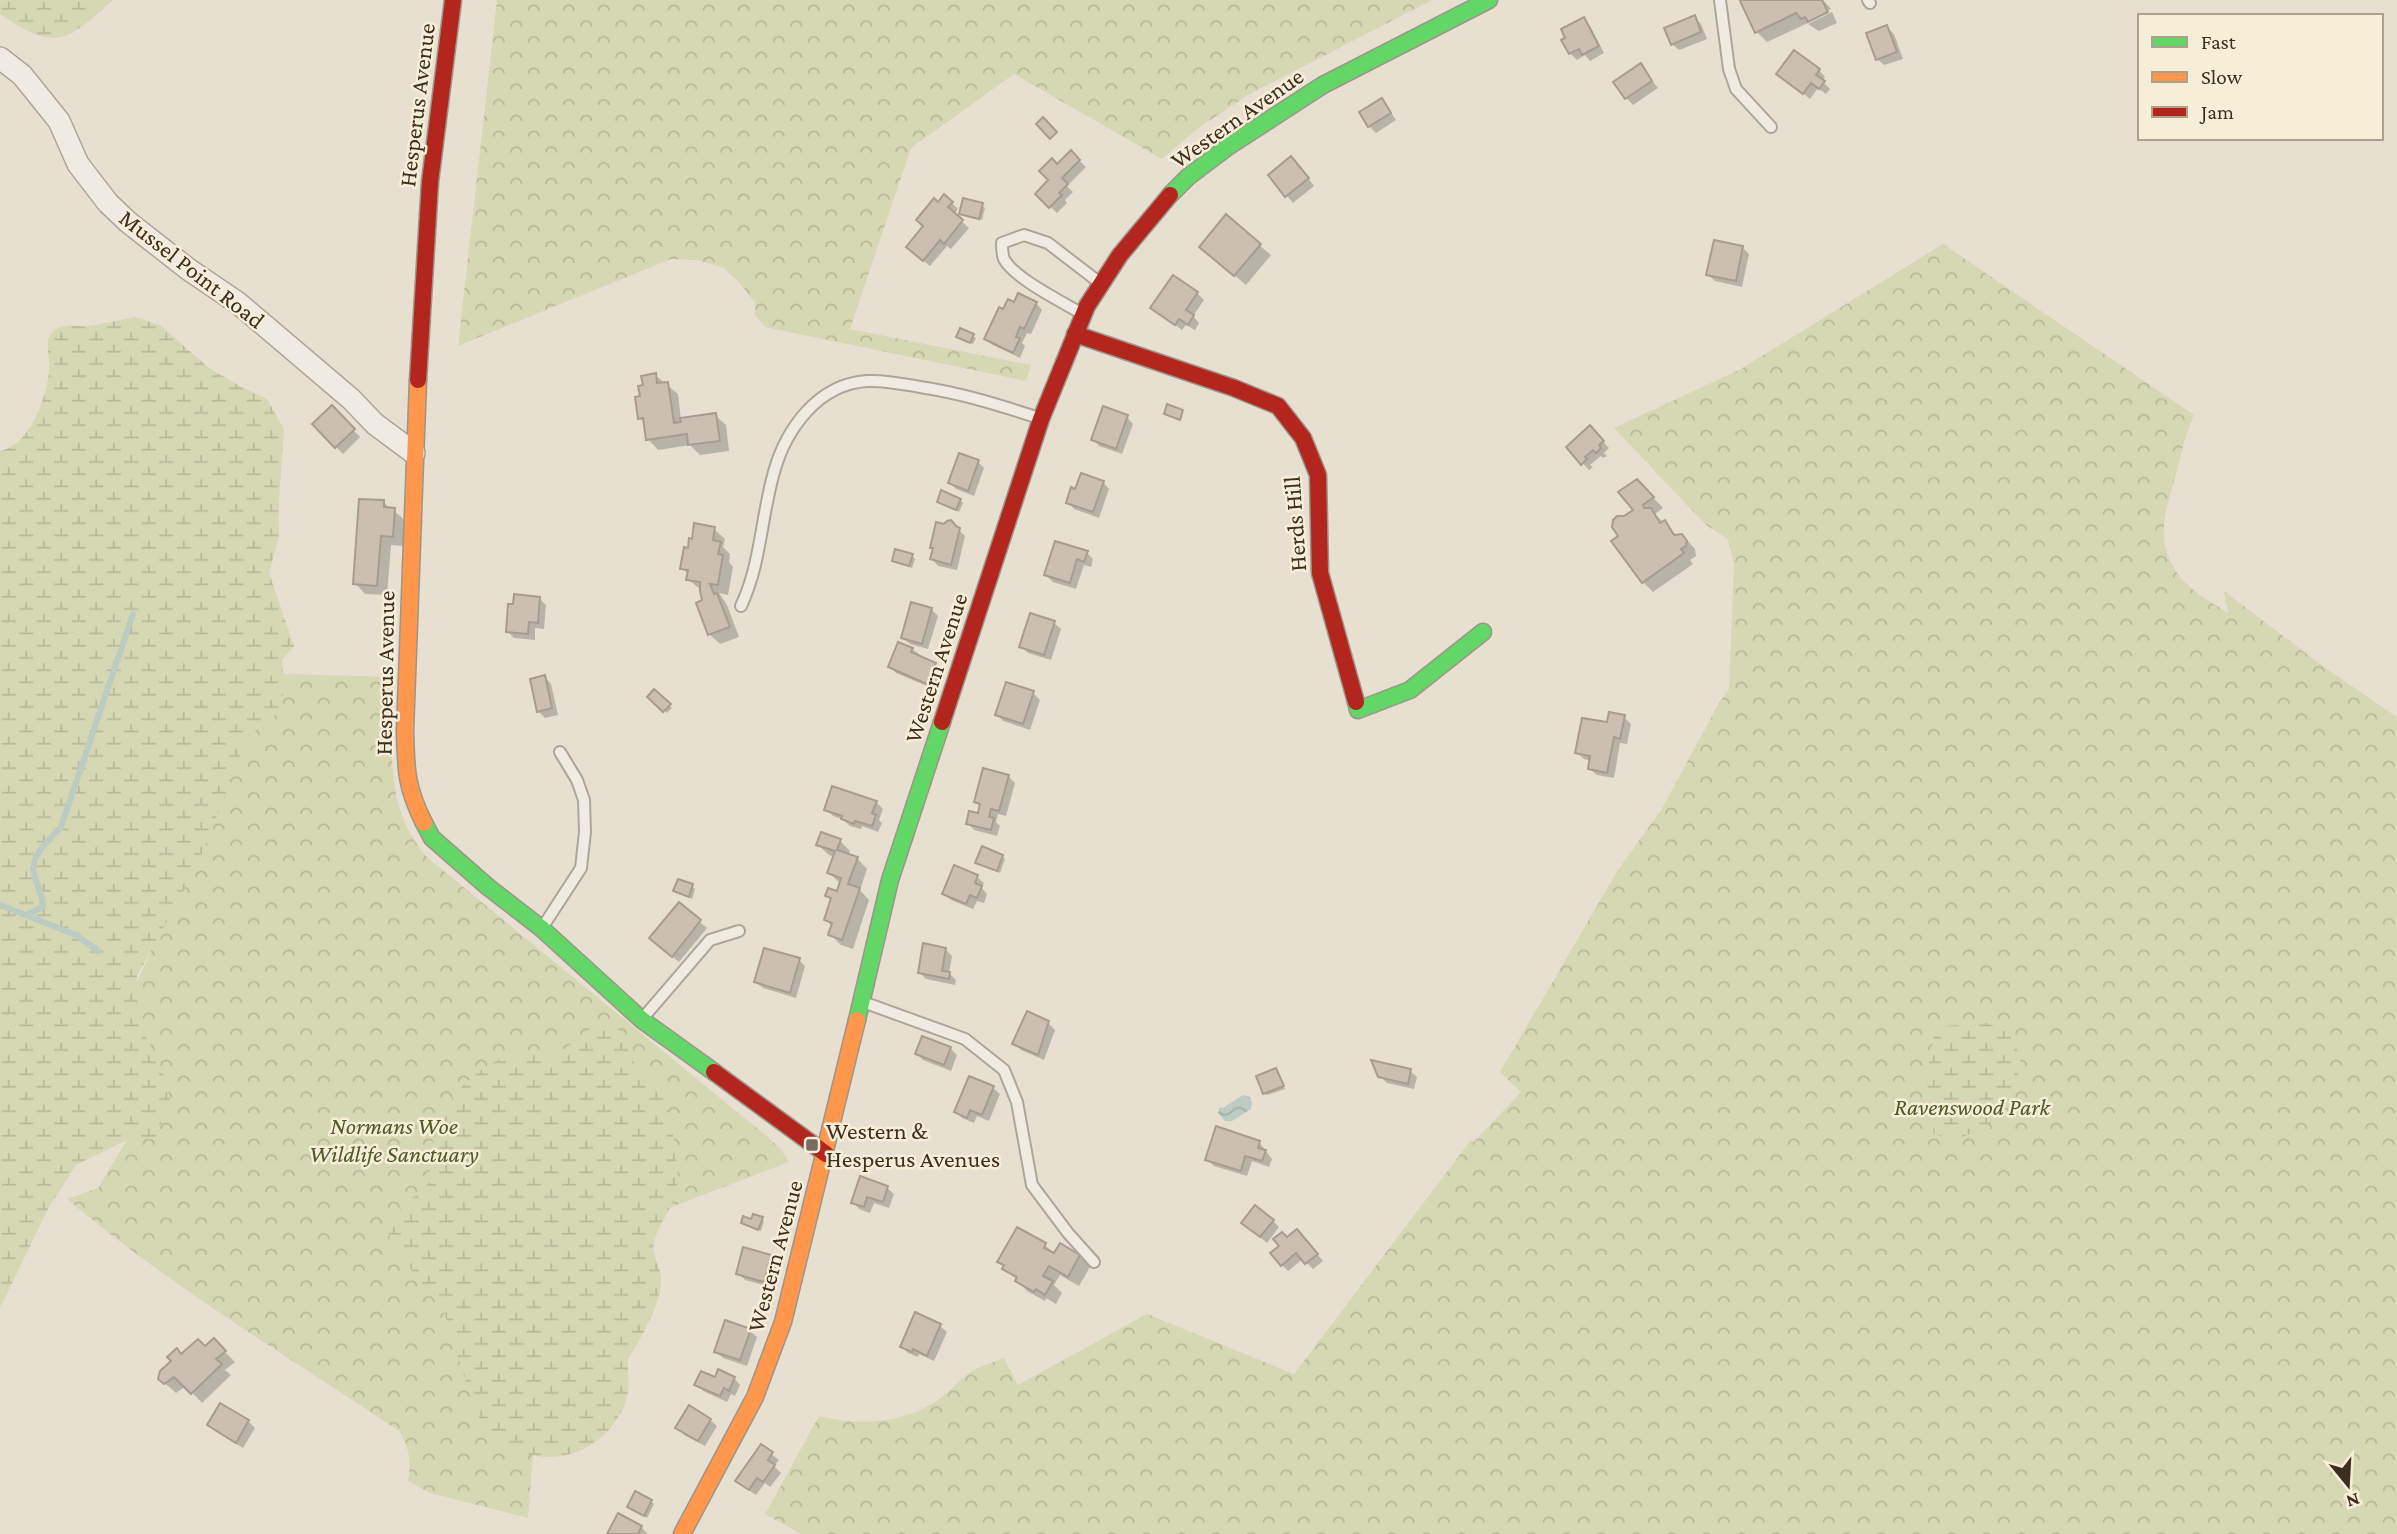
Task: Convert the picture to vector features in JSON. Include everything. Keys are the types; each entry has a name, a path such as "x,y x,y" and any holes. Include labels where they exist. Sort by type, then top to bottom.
{"street":[{"name":"Hesperus Avenue","path":"453,0 430,182 420,322 405,731 406,771 412,798 432,838 488,887 541,928 642,1020 826,1154"},
{"name":"Western Avenue","path":"682,1534 755,1396 783,1322 826,1154 890,880 1041,419 1083,315 1120,255 1158,206 1188,177 1229,146 1323,85 1489,0"},
{"name":"Mussel Point Road","path":"0,58 22,75 60,121 78,164 108,203 144,235 238,303 351,398 375,424 414,453"},
{"name":"Herds Hill","path":"1075,334 1234,388 1278,407 1303,438 1318,475 1320,573 1359,710 1410,690 1482,632"}],"lane":[{"path":"1720,0 1730,69 1736,89 1771,127"},
{"path":"1083,315 1040,290 1008,266 1002,256 1002,243 1024,235 1048,243 1101,285"},
{"path":"741,606 754,578 769,493 783,444 813,405 829,392 866,381 896,383 954,391 1041,419"},
{"path":"541,928 580,868 585,832 584,800 577,780 560,752"},
{"path":"642,1020 710,940 739,931"},
{"path":"861,1001 965,1039 1004,1070 1017,1102 1032,1185 1094,1262"}],"green space":[{"path":"0,0 113,0 83,26 60,37 48,38 19,26 0,14"},
{"path":"497,0 1432,0 1248,95 1197,129 1162,159 1014,74 911,148 850,329 1031,365 1026,381 765,327 755,315 755,303 739,282 724,268 697,260 671,259 458,346"},
{"name":"Ravenswood Park","path":"1943,244 2194,415 2164,521 2166,548 2180,577 2228,613 2224,591 2324,667 2397,717 2397,1534 801,1534 765,1514 819,1416 864,1422 908,1415 940,1399 973,1371 1004,1358 1018,1385 1147,1314 1294,1374 1471,1140 1474,1142 1521,1092 1500,1072 1618,870 1661,810 1729,689 1734,564 1728,539 1706,525 1614,428 1741,369"},
{"path":"135,317 160,325 209,368 267,399 284,429 279,537 269,573 294,646 282,660 284,685 280,705 270,721 249,734 197,866 137,976 136,1019 160,1063 171,1102 155,1138 125,1141 76,1165 48,1209 0,1308 0,451 20,440 41,405 48,380 48,340 56,329"},
{"name":"Normans Woe Wildlife Sanctuary","path":"253,673 394,677 392,749 396,795 413,838 428,858 764,1134 780,1148 789,1162 664,1210 537,1405 528,1518 430,1493 408,1481 409,1455 399,1431 188,1291 67,1199 98,1188 157,1089 128,1002 246,740"},
{"path":"600,1022 613,1024 621,1033 635,1065 665,1089 676,1155 677,1189 654,1243 661,1279 659,1296 650,1320 629,1359 629,1385 624,1406 609,1430 587,1447 561,1456 536,1456 505,1444 481,1421 475,1411 444,1312 390,1242 388,1220 430,1182 431,1149 435,1133 449,1103 471,1078 510,1055 556,1053"},
{"path":"1987,1023 2011,1034 2019,1054 2021,1064 2011,1100 1999,1118 1980,1130 1954,1140 1934,1134 1927,1106 1928,1070 1934,1036 1945,1026"}],"water":[{"path":"1243,1095 1250,1097 1251,1109 1232,1121 1225,1121 1218,1113 1220,1107 1223,1108"}],"building":[{"path":"1822,0 1828,12 1808,22 1805,17 1801,19 1796,13 1755,33 1740,1"},
{"path":"1695,15 1701,32 1671,45 1664,28"},
{"path":"1584,17 1599,46 1582,55 1579,49 1569,54 1561,40 1565,38 1561,29"},
{"path":"1887,25 1897,52 1876,60 1866,33"},
{"path":"1794,50 1820,69 1816,75 1825,81 1819,89 1811,83 1803,94 1776,74"},
{"path":"1641,63 1652,81 1625,99 1613,82"},
{"path":"1382,98 1391,113 1368,127 1359,112"},
{"path":"1043,117 1057,132 1050,139 1036,124"},
{"path":"1071,150 1080,160 1062,178 1068,184 1059,193 1062,195 1049,208 1035,194 1048,180 1039,171 1052,158 1057,164"},
{"path":"1291,156 1309,178 1285,197 1268,175"},
{"path":"944,194 953,202 948,207 963,220 944,244 940,240 923,261 906,247 923,226 916,220 934,198 938,202"},
{"path":"963,198 983,203 979,219 959,214"},
{"path":"1226,214 1261,244 1234,276 1199,247"},
{"path":"1714,240 1743,246 1736,281 1706,275"},
{"path":"1173,275 1198,292 1186,310 1194,315 1188,325 1179,319 1175,325 1150,308"},
{"path":"1018,293 1037,302 1024,329 1020,327 1016,337 1020,338 1013,353 984,339 999,307 1003,309 1008,299 1014,302"},
{"path":"960,328 974,334 970,343 956,337"},
{"path":"656,373 657,383 668,382 674,423 681,422 680,418 716,413 720,441 688,445 687,434 646,440 643,418 638,419 635,397 640,396 638,386 643,385 641,376"},
{"path":"1167,404 1183,410 1180,420 1164,414"},
{"path":"332,405 355,429 335,448 312,424"},
{"path":"1103,406 1128,415 1116,449 1091,440"},
{"path":"1590,425 1604,441 1599,445 1601,448 1596,453 1593,450 1581,465 1566,447"},
{"path":"959,453 979,460 968,491 948,483"},
{"path":"1081,473 1104,481 1093,512 1066,503 1071,487 1075,489"},
{"path":"1637,479 1654,497 1643,505 1644,508 1651,508 1660,523 1665,520 1674,535 1682,534 1687,541 1686,546 1681,549 1684,553 1642,583 1611,541 1618,536 1612,527 1613,520 1633,510 1618,492"},
{"path":"941,490 961,499 956,510 937,502"},
{"path":"359,499 384,500 384,507 395,508 393,537 381,536 377,586 353,584"},
{"path":"951,520 960,528 951,565 930,559 933,548 930,548 936,522 944,524"},
{"path":"694,523 715,527 713,540 721,542 718,554 723,555 718,585 710,584 714,594 717,593 730,627 708,635 696,603 702,600 700,582 686,580 688,570 680,569 684,547 688,548 689,538 692,539"},
{"path":"1055,541 1088,551 1084,562 1077,559 1070,583 1044,575"},
{"path":"895,549 913,554 909,566 892,561"},
{"path":"514,594 540,597 538,623 529,622 528,634 506,632 508,604 513,604"},
{"path":"911,602 932,608 922,644 901,638"},
{"path":"1030,613 1055,621 1044,655 1019,647"},
{"path":"898,642 913,648 911,652 936,663 927,684 888,667"},
{"path":"545,675 552,708 537,712 530,679"},
{"path":"1006,682 1034,691 1023,724 995,715"},
{"path":"654,689 671,704 663,712 647,697"},
{"path":"1609,712 1625,715 1620,739 1614,737 1607,773 1588,769 1590,756 1575,753 1582,718 1607,722"},
{"path":"983,768 1009,775 999,811 991,809 989,817 994,818 991,830 966,824 969,811 978,813 980,804 974,802"},
{"path":"832,786 877,801 872,813 876,815 872,826 855,821 854,824 841,819 842,816 824,810"},
{"path":"821,832 841,839 837,850 858,857 848,884 860,888 842,940 828,935 832,923 824,920 831,898 825,896 828,888 837,891 841,878 827,873 835,851 816,845"},
{"path":"982,846 1003,855 997,871 975,863"},
{"path":"954,865 978,875 975,883 982,886 977,898 970,895 966,904 942,894"},
{"path":"678,879 693,884 689,897 673,891"},
{"path":"679,902 701,920 672,957 649,938"},
{"path":"923,943 946,948 942,971 950,972 949,979 918,973"},
{"path":"764,948 800,958 790,993 754,982"},
{"path":"1027,1011 1049,1021 1038,1055 1012,1044"},
{"path":"922,1036 951,1047 944,1065 915,1054"},
{"path":"1371,1060 1411,1069 1408,1084 1378,1077"},
{"path":"1276,1068 1284,1086 1263,1094 1256,1076"},
{"path":"969,1076 994,1086 982,1115 970,1110 967,1118 954,1112"},
{"path":"1216,1126 1260,1141 1258,1148 1266,1150 1262,1161 1245,1156 1241,1171 1205,1160"},
{"path":"860,1176 888,1186 883,1202 867,1197 864,1207 851,1203"},
{"path":"1255,1205 1274,1220 1260,1237 1241,1223"},
{"path":"753,1214 763,1217 758,1230 741,1223 743,1216 751,1219"},
{"path":"1017,1227 1046,1243 1044,1248 1054,1253 1060,1243 1080,1255 1068,1277 1049,1266 1043,1276 1053,1281 1045,1295 1015,1281 1017,1277 1002,1269 1004,1265 997,1262"},
{"path":"1297,1229 1318,1254 1305,1264 1296,1253 1281,1266 1270,1253 1279,1246 1273,1239 1282,1232 1287,1237"},
{"path":"743,1247 771,1255 764,1282 736,1274"},
{"path":"915,1312 941,1324 927,1356 913,1349 912,1352 900,1347"},
{"path":"725,1320 751,1329 740,1360 714,1352"},
{"path":"214,1338 226,1351 216,1359 222,1364 191,1394 174,1377 164,1384 158,1379 160,1371 171,1361 167,1357 177,1348 181,1354 198,1339 205,1346"},
{"path":"718,1369 735,1377 729,1391 724,1388 720,1396 694,1385 701,1371 715,1377"},
{"path":"220,1403 249,1420 236,1443 207,1425"},
{"path":"689,1405 711,1419 698,1441 675,1428"},
{"path":"761,1444 773,1452 768,1460 775,1465 763,1482 757,1478 749,1490 735,1481"},
{"path":"635,1491 652,1500 644,1516 627,1507"},
{"path":"618,1513 642,1526 638,1534 607,1534"}],"waterway":[{"path":"26,915 43,907 34,874 35,860 61,827 133,614"},
{"path":"0,905 76,935 98,951"}],"traffic: fast":[{"path":"1170,195 1188,177 1229,146 1323,85 1489,0"},
{"path":"1356,702 1358,710 1410,690 1483,632"},
{"path":"857,1020 890,880 942,722"},
{"path":"424,823 432,838 488,887 541,928 642,1020 714,1072"}],"traffic: slow":[{"path":"418,380 405,731 408,778 424,823"},
{"path":"682,1534 755,1397 783,1322 857,1020"}],"traffic: jam":[{"path":"418,380 430,182 453,0"},
{"path":"942,722 1041,419 1087,306 1120,255 1170,195"},
{"path":"1075,334 1234,388 1278,406 1303,438 1318,475 1320,573 1356,702"},
{"path":"714,1072 826,1154"}],"place":[{"name":"Western & Hesperus Avenues","path":"812,1145"}]}
